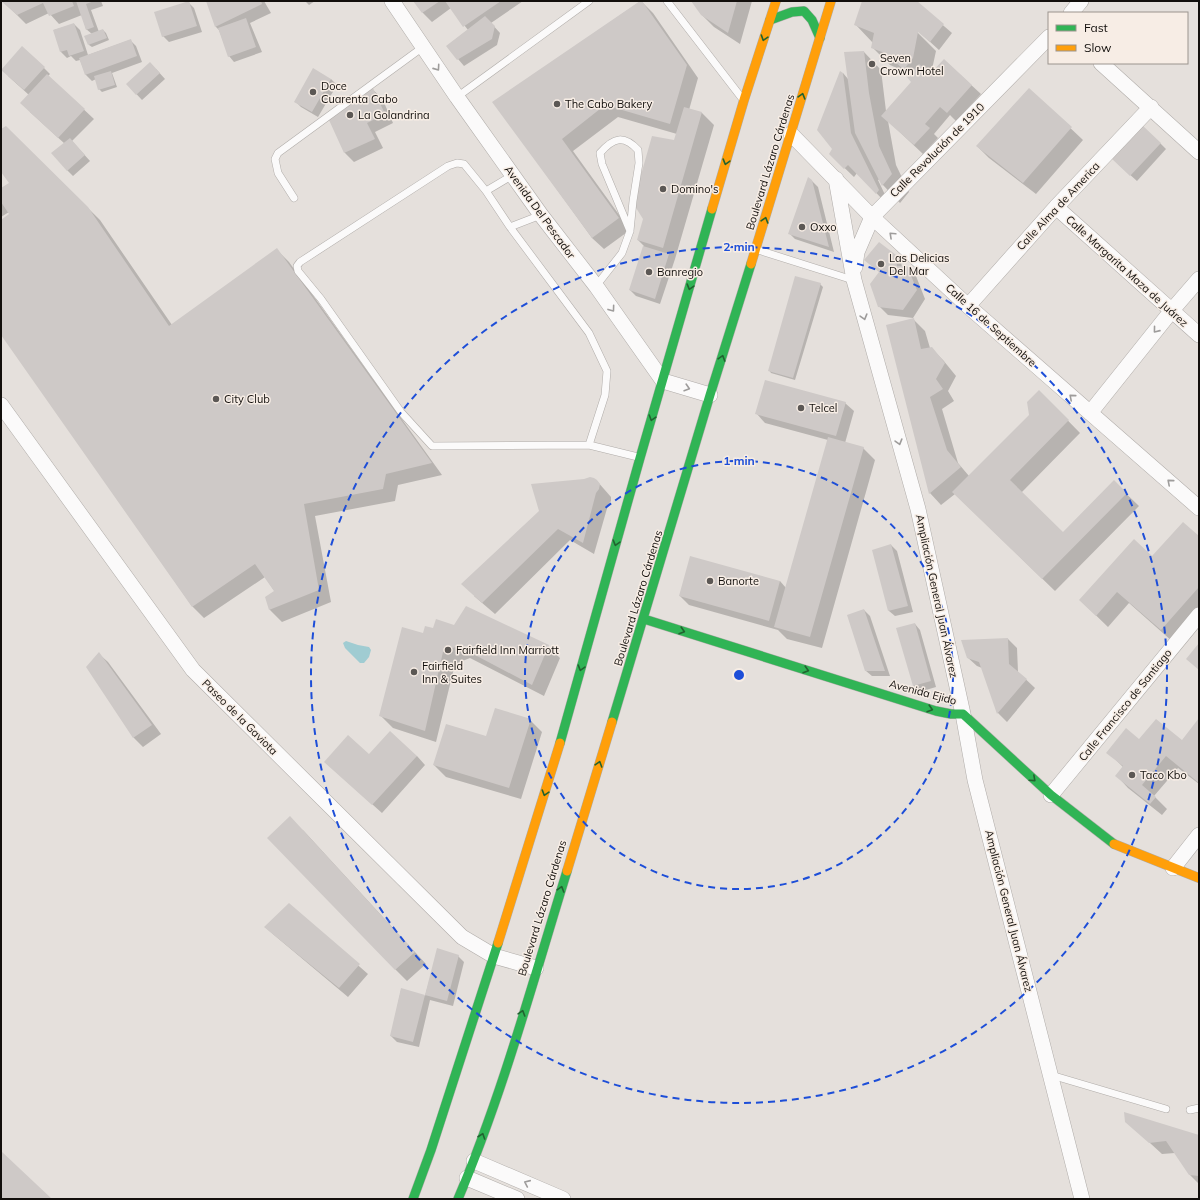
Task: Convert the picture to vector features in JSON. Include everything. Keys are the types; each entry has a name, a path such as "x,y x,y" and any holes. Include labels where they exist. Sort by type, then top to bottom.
{"main road":[{"path":"413,1199 431,1150 552,771 640,458 664,381 744,100 776,1"},
{"name":"Boulevard Lázaro Cárdenas","path":"458,1199 474,1161 500,1084 644,619 710,395 831,1"},
{"path":"770,20 792,12 804,11 811,17 820,38"},
{"name":"Avenida Ejido","path":"644,619 940,712 963,714 1051,795 1112,843 1199,878"},
{"path":"406,1199 431,1150"}],"street":[{"name":"Avenida Del Pescador","path":"392,1 513,176 596,286 664,381"},
{"path":"1072,12 1081,1"},
{"name":"Calle Revolución de 1910","path":"854,280 857,252 872,217 1048,38"},
{"path":"1102,64 1199,152"},
{"name":"Calle Alma de America","path":"968,306 1056,207 1151,107"},
{"name":"Calle 16 de Septiembre","path":"791,134 872,217 968,306 1090,413 1196,499"},
{"name":"Ampliación General Juan Álvarez","path":"836,180 854,280 918,509 963,714 975,780 1082,1199"},
{"name":"Calle Margarita Maza de Juárez","path":"1056,207 1199,335"},
{"path":"1090,413 1199,279"},
{"path":"664,381 710,395"},
{"name":"Paseo de la Gaviota","path":"1,405 193,670 462,937 494,956 536,968"},
{"name":"Calle Francisco de Santiago","path":"1051,795 1199,615"},
{"path":"1173,868 1199,835"},
{"path":"474,1161 563,1199"},
{"path":"467,1178 517,1199"}],"lane":[{"path":"457,97 588,1"},
{"path":"667,1 744,100"},
{"path":"294,198 276,169 274,159 278,153 423,47"},
{"path":"596,286 622,253 630,231 639,163 638,150 632,143 624,140 616,140 607,145 600,153 605,174 630,231"},
{"path":"590,445 605,395 608,371 589,333 510,227 486,191 464,164 457,163 448,166 300,262 297,266 298,271 321,299 401,412 432,446 590,445 640,458"},
{"path":"486,191 513,176"},
{"path":"510,227 541,215"},
{"path":"756,249 854,280"},
{"path":"1051,1075 1166,1109"},
{"path":"1190,1110 1199,1108"}],"water":[{"path":"346,641 369,647 371,650 369,657 364,663 360,663 345,648 343,643"}],"building":[{"path":"1,1 72,1 74,6 49,16 43,3 17,15"},
{"path":"76,1 94,1 86,4 94,27 86,30"},
{"path":"189,1 197,26 162,37 154,12"},
{"path":"206,1 261,1 262,4 215,27"},
{"path":"413,1 440,1 422,13"},
{"path":"445,1 501,1 463,27"},
{"path":"642,1 687,65 670,124 605,105 562,139 619,218 592,238 492,102"},
{"path":"691,1 737,1 728,33 701,15"},
{"path":"862,1 917,1 944,24 930,42 918,32 913,58 905,68 902,68 885,53 871,48 874,33 854,25"},
{"path":"485,16 495,26 492,39 457,60 446,46"},
{"path":"246,18 256,47 228,57 218,28"},
{"path":"74,23 84,51 69,56 67,50 60,52 53,30"},
{"path":"103,29 107,38 88,45 84,36"},
{"path":"131,39 137,56 85,75 79,58"},
{"path":"22,46 45,67 24,90 1,70"},
{"path":"864,51 869,93 879,146 892,174 882,186 855,133 844,52"},
{"path":"944,59 972,85 947,113 940,107 925,124 930,128 914,145 881,116 911,82 907,77 919,64 930,74"},
{"path":"150,62 160,73 136,95 126,84"},
{"path":"313,68 331,79 312,112 294,102"},
{"path":"111,71 115,85 98,90 94,76"},
{"path":"840,71 843,73 851,133 879,190 876,194 848,165 844,169 829,154 832,149 817,130"},
{"path":"47,74 85,109 58,138 20,103"},
{"path":"373,88 385,114 367,123 375,139 344,153 329,120"},
{"path":"1029,88 1072,127 1023,183 976,146"},
{"path":"684,107 702,112 663,248 637,240 643,219 633,203 652,136 674,140"},
{"path":"1142,125 1161,143 1130,176 1111,158"},
{"name":"City Club","path":"6,126 88,207 169,326 277,248 432,463 386,474 383,489 304,504 319,590 269,610 265,597 274,591 255,564 192,607 1,335 1,220 9,214 1,202 1,188 9,183 1,172 1,129"},
{"path":"70,138 85,155 67,171 51,153"},
{"path":"808,177 812,180 829,247 788,234"},
{"path":"879,242 896,255 897,266 907,266 917,290 903,310 878,307 870,284 879,272 864,260"},
{"name":"Banregio","path":"643,246 669,254 655,299 629,290"},
{"path":"795,276 821,283 793,378 768,371"},
{"path":"914,318 921,349 932,347 945,363 936,379 943,389 930,397 947,450 961,467 929,494 886,325"},
{"name":"Telcel","path":"765,380 846,402 836,436 755,414"},
{"path":"1039,390 1069,420 1010,480 1063,532 1114,480 1127,493 1042,579 952,492 1029,415 1027,402"},
{"path":"828,437 864,447 810,637 774,627"},
{"path":"590,477 597,480 600,484 596,493 583,543 558,529 482,603 461,584 539,511 531,484 584,479"},
{"path":"1183,522 1199,536 1199,587 1161,630 1117,592 1096,616 1079,600 1134,539 1152,556"},
{"path":"891,544 908,606 888,611 872,550"},
{"path":"690,556 780,581 769,621 679,596"},
{"name":"Fairfield Inn & Suites","path":"466,606 549,645 532,685 458,646 443,652 425,731 379,716 402,627 423,633 425,626 433,628 436,619 454,625"},
{"path":"864,609 885,671 865,671 847,615"},
{"path":"915,623 931,681 913,686 896,628"},
{"path":"1008,638 1009,664 1027,679 997,714 979,662 967,658 961,640"},
{"path":"1199,643 1199,670 1186,659"},
{"path":"99,652 152,725 133,738 86,667"},
{"path":"495,708 531,719 509,788 433,765 446,724 486,736"},
{"path":"1199,718 1199,783 1166,756 1142,785 1156,797 1150,804 1115,776 1123,766 1106,753 1126,728 1139,739 1156,719 1182,740"},
{"path":"390,731 417,756 372,805 324,762 348,735 369,754"},
{"path":"290,816 415,952 395,970 267,838"},
{"path":"289,903 360,964 339,988 264,927"},
{"path":"437,948 459,955 447,1001 425,995"},
{"path":"401,988 425,995 413,1042 390,1036"},
{"path":"1124,1112 1199,1135 1199,1176 1189,1175 1166,1141 1149,1143 1125,1122"},
{"path":"1,1151 52,1199 1,1199"}],"traffic: fast":[{"path":"770,20 792,12 804,11 812,20 820,38"},
{"path":"560,743 712,209"},
{"path":"612,722 751,264"},
{"path":"644,619 936,711 951,714 963,714 1051,795 1114,844"},
{"path":"458,1199 503,1078 567,871"},
{"path":"413,1199 431,1150 498,943"}],"traffic: slow":[{"path":"712,209 744,100 776,1"},
{"path":"751,264 831,1"},
{"path":"567,871 612,722"},
{"path":"498,943 560,743"},
{"path":"1114,844 1199,878"}],"place":[{"name":"Seven Crown Hotel","path":"872,64"},
{"name":"Doce Cuarenta Cabo","path":"313,92"},
{"name":"The Cabo Bakery","path":"557,104"},
{"name":"La Golandrina","path":"350,115"},
{"name":"Domino's","path":"663,189"},
{"name":"Oxxo","path":"802,227"},
{"name":"Las Delicias Del Mar","path":"881,264"},
{"name":"Banregio","path":"649,272"},
{"name":"City Club","path":"216,399"},
{"name":"Telcel","path":"801,408"},
{"name":"Banorte","path":"710,581"},
{"name":"Fairfield Inn Marriott","path":"448,650"},
{"name":"Fairfield Inn & Suites","path":"414,672"},
{"name":"Taco Kbo","path":"1132,775"}]}
